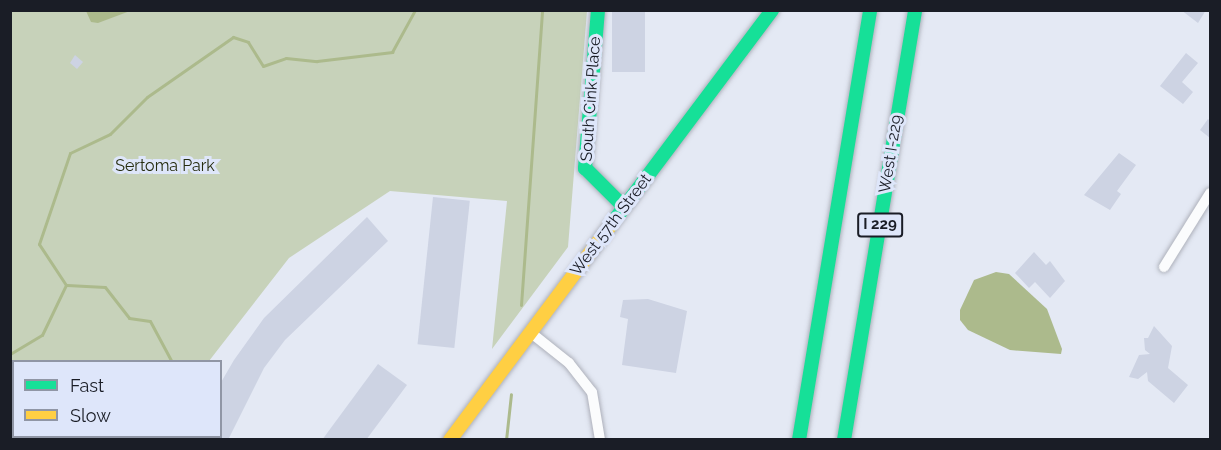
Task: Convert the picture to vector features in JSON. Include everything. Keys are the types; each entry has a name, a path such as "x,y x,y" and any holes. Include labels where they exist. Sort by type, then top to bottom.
{"main road":[{"name":"South Cink Place","path":"598,10 585,168 624,207"},
{"name":"West 57th Street","path":"450,440 772,10"},
{"name":"I 229","path":"799,440 870,10"},
{"name":"West I-229","path":"844,440 915,10"}],"street":[{"path":"1164,267 1210,193"},
{"path":"530,332 569,363 592,392 600,440"}],"green space":[{"name":"Sertoma Park","path":"10,11 587,11 568,247 492,349 507,201 390,191 289,258 210,360 12,360 12,438 149,439 11,439"}],"shaded area":[{"path":"86,10 130,11 98,23 91,22"},
{"path":"996,272 1009,274 1047,309 1062,349 1061,354 1010,350 968,330 960,320 960,310 974,280"}],"building":[{"path":"612,10 645,10 645,72 612,72"},
{"path":"1181,10 1206,10 1198,23"},
{"path":"1186,53 1198,63 1182,82 1193,92 1183,104 1160,86"},
{"path":"75,55 83,62 77,69 70,63"},
{"path":"1208,119 1210,121 1210,138 1200,130"},
{"path":"1119,153 1136,165 1117,191 1121,194 1110,210 1084,195"},
{"path":"433,197 470,201 454,348 418,344"},
{"path":"367,217 388,241 285,340 264,368 228,440 190,440 222,438 222,381 264,318"},
{"path":"1034,252 1046,265 1050,261 1065,281 1050,298 1035,282 1029,288 1015,273"},
{"path":"648,299 687,311 676,373 622,365 628,319 620,317 623,300"},
{"path":"1154,326 1172,346 1168,368 1188,385 1174,403 1148,381 1147,372 1138,379 1129,377 1139,355 1150,354 1145,350 1144,338 1148,338"},
{"path":"378,364 407,385 366,440 322,440"}],"waterway":[{"path":"10,354 42,335 66,285 39,244 70,153 110,134 147,97 233,37 248,42 263,66 286,58 317,61 392,52 415,10"},
{"path":"521,305 542,10"},
{"path":"67,285 105,287 129,318 150,321 171,360"},
{"path":"506,440 511,394"}],"traffic: fast":[{"path":"598,10 585,168 624,207"},
{"path":"610,226 772,10"},
{"path":"799,440 870,10"},
{"path":"844,440 915,10"}],"traffic: slow":[{"path":"450,440 610,226"}]}
